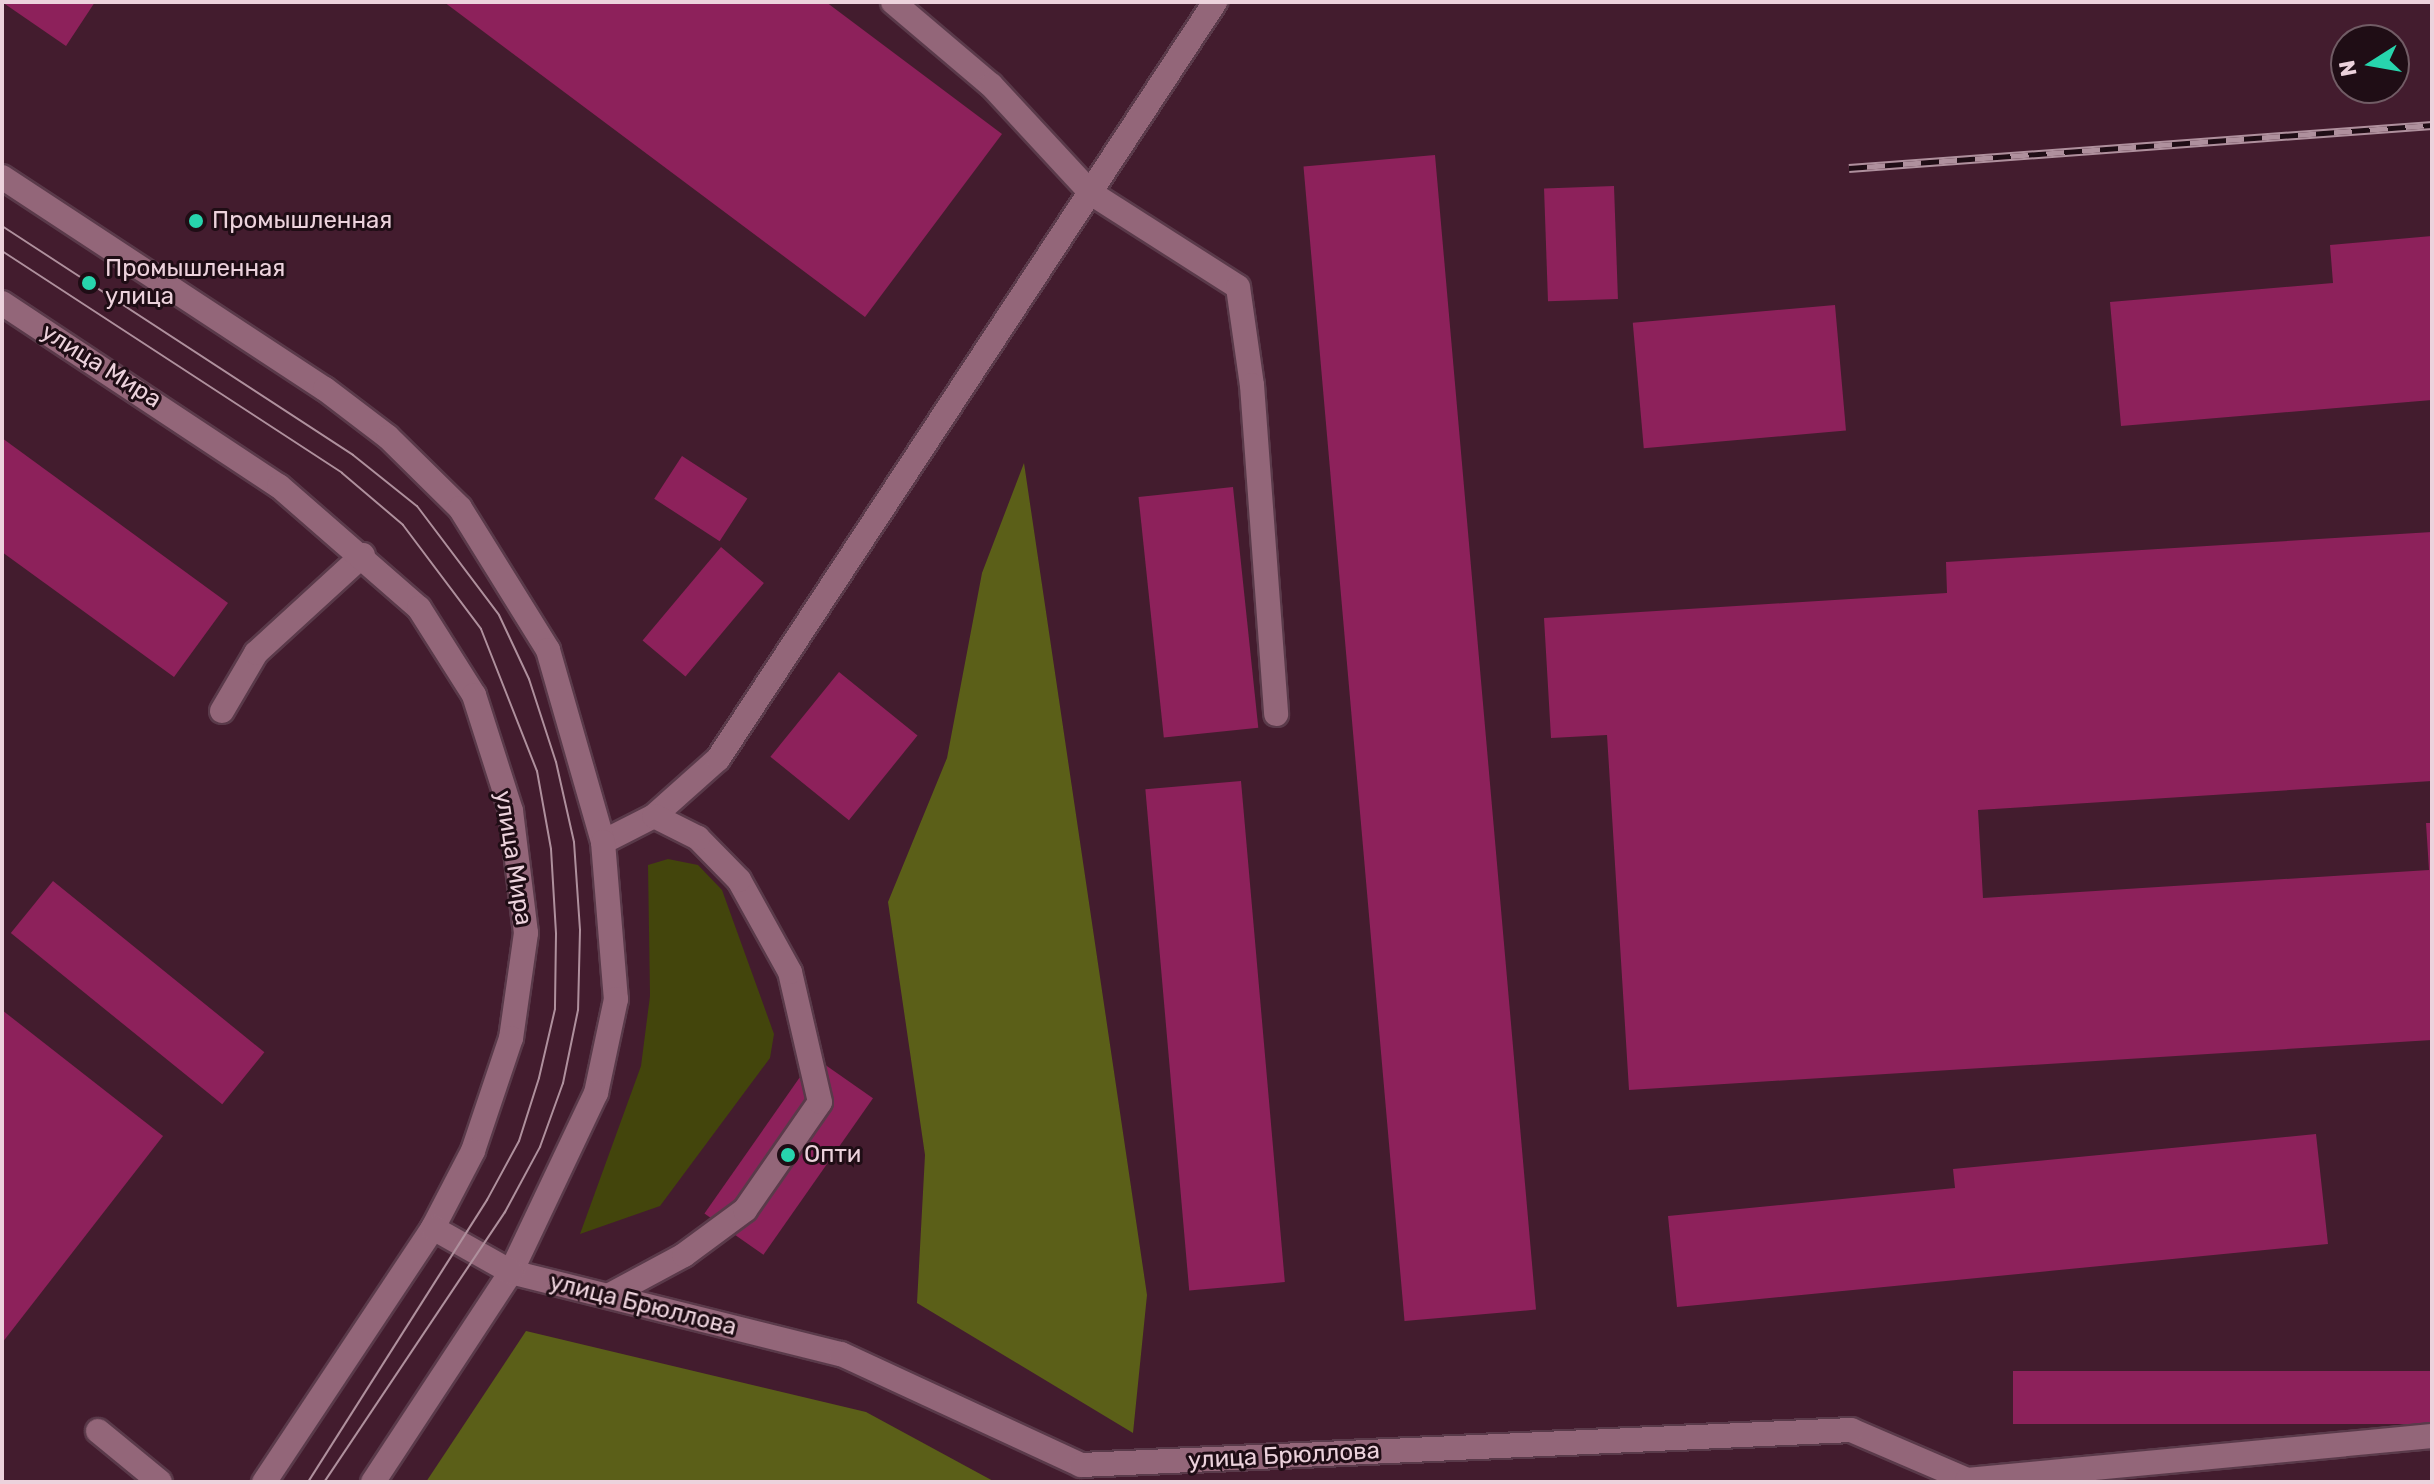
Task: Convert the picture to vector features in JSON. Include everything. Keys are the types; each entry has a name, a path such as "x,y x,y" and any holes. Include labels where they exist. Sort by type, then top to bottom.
{"street":[{"path":"893,2 991,85 1091,193 1238,287 1252,385 1276,714"},
{"path":"603,842 654,816 718,759 1215,2"},
{"path":"2,177 325,389 388,437 460,508 548,650 603,842 616,999 596,1093 511,1272 373,1482"},
{"name":"улица Мира","path":"2,303 180,416 279,486 363,555 419,608 474,695 511,811 526,933 511,1038 473,1151 433,1228 264,1482"},
{"path":"222,711 256,653 363,555"},
{"path":"608,1296 684,1255 745,1210 820,1102 790,972 739,880 698,838 654,816"},
{"name":"улица Брюллова","path":"433,1228 511,1272 841,1354 1081,1474 1851,1430 1967,1480 2068,1477"},
{"path":"98,1431 160,1482"},
{"path":"2068,1477 2432,1436"}],"shaded area":[{"path":"1024,463 1147,1295 1133,1433 917,1303 925,1155 888,902 947,758 982,573"},
{"path":"668,859 698,865 722,890 774,1034 770,1058 660,1206 580,1234 641,1066 650,996 648,865"},
{"path":"526,1331 866,1412 995,1482 426,1482"}],"building":[{"path":"2,2 95,2 66,46"},
{"path":"444,2 826,2 1002,134 865,317"},
{"path":"1435,155 1536,1310 1405,1321 1304,167"},
{"path":"1614,186 1618,299 1548,301 1544,188"},
{"path":"2432,236 2432,400 2121,426 2110,302 2333,283 2330,245"},
{"path":"1835,305 1846,431 1644,448 1633,323"},
{"path":"2,438 228,603 174,677 2,552"},
{"path":"682,456 747,498 720,541 654,499"},
{"path":"1233,487 1258,728 1164,738 1139,497"},
{"path":"2432,532 2432,781 1978,810 1983,898 2429,870 2426,823 2432,823 2432,1040 1629,1090 1607,735 1551,738 1544,618 1947,593 1946,562"},
{"path":"721,547 764,583 685,676 643,640"},
{"path":"839,672 917,736 849,820 770,757"},
{"path":"1241,781 1285,1282 1189,1290 1145,789"},
{"path":"53,881 264,1052 222,1104 11,933"},
{"path":"2,1010 163,1136 2,1343"},
{"name":"Опти","path":"814,1057 873,1098 763,1255 704,1213"},
{"path":"2316,1134 2328,1244 1677,1307 1668,1216 1955,1188 1953,1169"},
{"path":"2013,1371 2432,1371 2432,1424 2013,1424"}],"tram line":[{"path":"2,226 353,455 417,506 499,615 529,679 556,762 574,842 580,930 578,1010 563,1083 540,1147 505,1212 324,1482"},
{"path":"2,251 342,473 403,525 481,629 537,771 551,849 556,934 555,1009 539,1078 519,1141 487,1200 308,1482"}],"railway":[{"path":"1849,168 2432,125"}],"place":[{"name":"Промышленная","path":"196,221"},
{"name":"Промышленная улица","path":"89,283"},
{"name":"Опти","path":"788,1155"}]}
